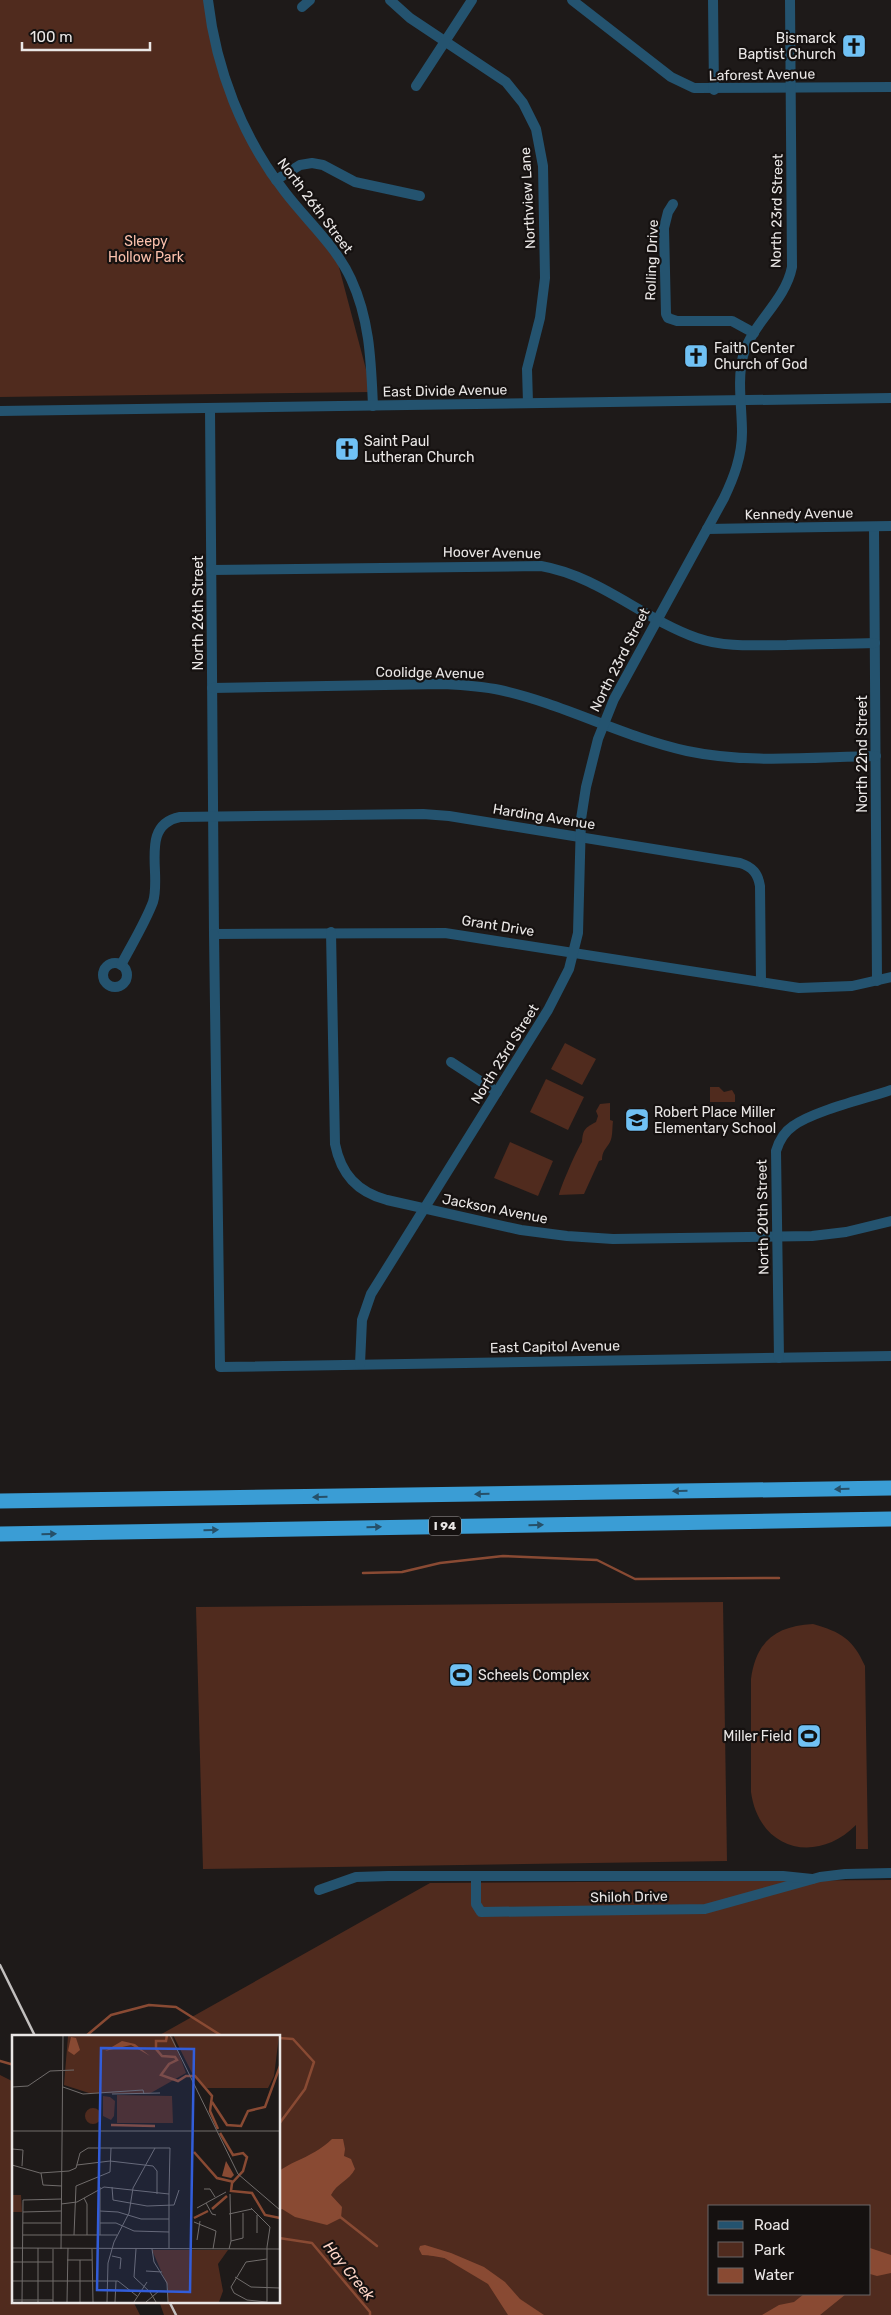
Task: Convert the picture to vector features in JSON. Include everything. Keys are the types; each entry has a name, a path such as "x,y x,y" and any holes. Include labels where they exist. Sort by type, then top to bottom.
{"highway":[{"path":"0,1501 891,1488"},
{"name":"I 94","path":"0,1534 891,1519"}],"street":[{"name":"North 26th Street","path":"208,0 215,43 231,96 254,146 276,180 330,245 351,278 368,333 373,382 373,406"},
{"path":"302,7 310,0"},
{"name":"Northview Lane","path":"390,0 410,18 490,70 512,89 527,111 541,148 545,278 540,318 527,369 528,403"},
{"path":"416,86 472,0"},
{"name":"Laforest Avenue","path":"572,0 671,77 694,88 714,90 891,86"},
{"path":"713,0 714,90"},
{"name":"North 23rd Street","path":"360,1364 360,1329 367,1302 557,996 574,952 580,914 580,837 586,787 603,724 614,699 657,618 724,498 737,465 742,435 742,364 754,333 786,289 792,267 790,0"},
{"path":"276,180 300,165 312,163 323,165 355,182 420,196"},
{"name":"Rolling Drive","path":"673,204 668,212 664,228 666,314 672,320 677,321 732,322 754,333"},
{"name":"East Divide Avenue","path":"0,411 891,398"},
{"name":"North 26th Street","path":"210,408 213,817"},
{"name":"Kennedy Avenue","path":"707,529 891,526"},
{"name":"North 22nd Street","path":"874,527 877,981"},
{"name":"Hoover Avenue","path":"211,570 542,566 591,583 694,637 724,644 875,643"},
{"name":"Coolidge Avenue","path":"212,688 462,685 516,694 670,746 721,756 756,758 876,756"},
{"name":"Harding Avenue","path":"121,965 153,901 155,889 155,844 158,831 162,825 174,818 437,814 740,863 751,868 758,876 760,886 761,982"},
{"path":"213,817 214,934"},
{"name":"Jackson Avenue","path":"332,932 335,1144 337,1156 347,1175 360,1189 378,1198 424,1209 521,1230 583,1238 778,1237 834,1234 891,1221"},
{"name":"Grant Drive","path":"214,934 445,932 787,987 825,988 877,981 891,977"},
{"name":"East Capitol Avenue","path":"214,934 220,1367 891,1356"},
{"path":"451,1062 497,1092"},
{"name":"North 20th Street","path":"779,1358 776,1151 782,1137 800,1122 891,1090"},
{"name":"Shiloh Drive","path":"476,1876 476,1904 481,1912 705,1909 812,1879 844,1874 891,1873"},
{"name":"Shiloh Drive","path":"319,1890 356,1877 783,1876 812,1879"}],"green space":[{"name":"Sleepy Hollow Park","path":"0,0 208,0 211,25 254,146 335,252 372,392 0,397"},
{"path":"565,1043 596,1059 582,1085 551,1069"},
{"path":"546,1079 584,1097 568,1130 530,1112"},
{"path":"710,1087 719,1087 724,1092 732,1090 735,1095 735,1102 710,1102"},
{"path":"610,1103 610,1120 613,1121 611,1140 603,1152 602,1160 599,1161 584,1194 559,1195 562,1184 582,1142 584,1132 596,1122 598,1116 596,1111 600,1104"},
{"path":"510,1142 553,1161 538,1196 494,1178"},
{"name":"Scheels Complex","path":"723,1602 727,1861 203,1869 196,1607"},
{"path":"813,1624 831,1630 845,1638 856,1649 865,1666 868,1849 856,1849 856,1825 840,1837 824,1845 807,1847 792,1845 777,1838 765,1827 756,1812 751,1792 751,1679 758,1655 763,1645 778,1632 800,1625"},
{"path":"891,1880 891,2315 164,2315 159,2302 280,2302 280,2035 160,2035 430,1883"},
{"path":"0,2075 12,2081 12,2302 134,2302 140,2315 0,2315"}],"water":[{"path":"332,2139 343,2139 344,2156 351,2159 355,2169 331,2195 342,2207 341,2218 327,2225 295,2217 280,2210 280,2170 325,2145"},
{"path":"425,2245 451,2253 484,2267 505,2282 520,2299 544,2315 508,2315 488,2284 441,2256 422,2255 419,2249 420,2246"},
{"path":"871,2248 891,2255 891,2273 877,2276 871,2274"},
{"path":"803,2295 845,2295 820,2315 762,2315 779,2305 794,2302"}],"waterway":[{"path":"363,1573 402,1572 440,1563 503,1556 597,1560 635,1579 779,1578"},
{"name":"Hay Creek","path":"87,2035 111,2015 149,2005 176,2007 220,2035"},
{"name":"Hay Creek","path":"280,2038 293,2039 314,2062 305,2089 280,2123"},
{"name":"Hay Creek","path":"0,2061 12,2064"},
{"path":"339,2216 377,2246"},
{"name":"Hay Creek","path":"280,2238 312,2243 370,2312 370,2315"},
{"path":"429,2254 446,2257"}],"railway":[{"path":"0,1965 35,2035"},
{"path":"170,2302 176,2315"}],"place":[{"name":"Bismarck Baptist Church","path":"854,46"},
{"name":"Faith Center Church of God","path":"696,356"},
{"name":"Saint Paul Lutheran Church","path":"347,449"},
{"name":"Robert Place Miller Elementary School","path":"637,1120"},
{"name":"Scheels Complex","path":"461,1675"},
{"name":"Miller Field","path":"809,1736"}]}
